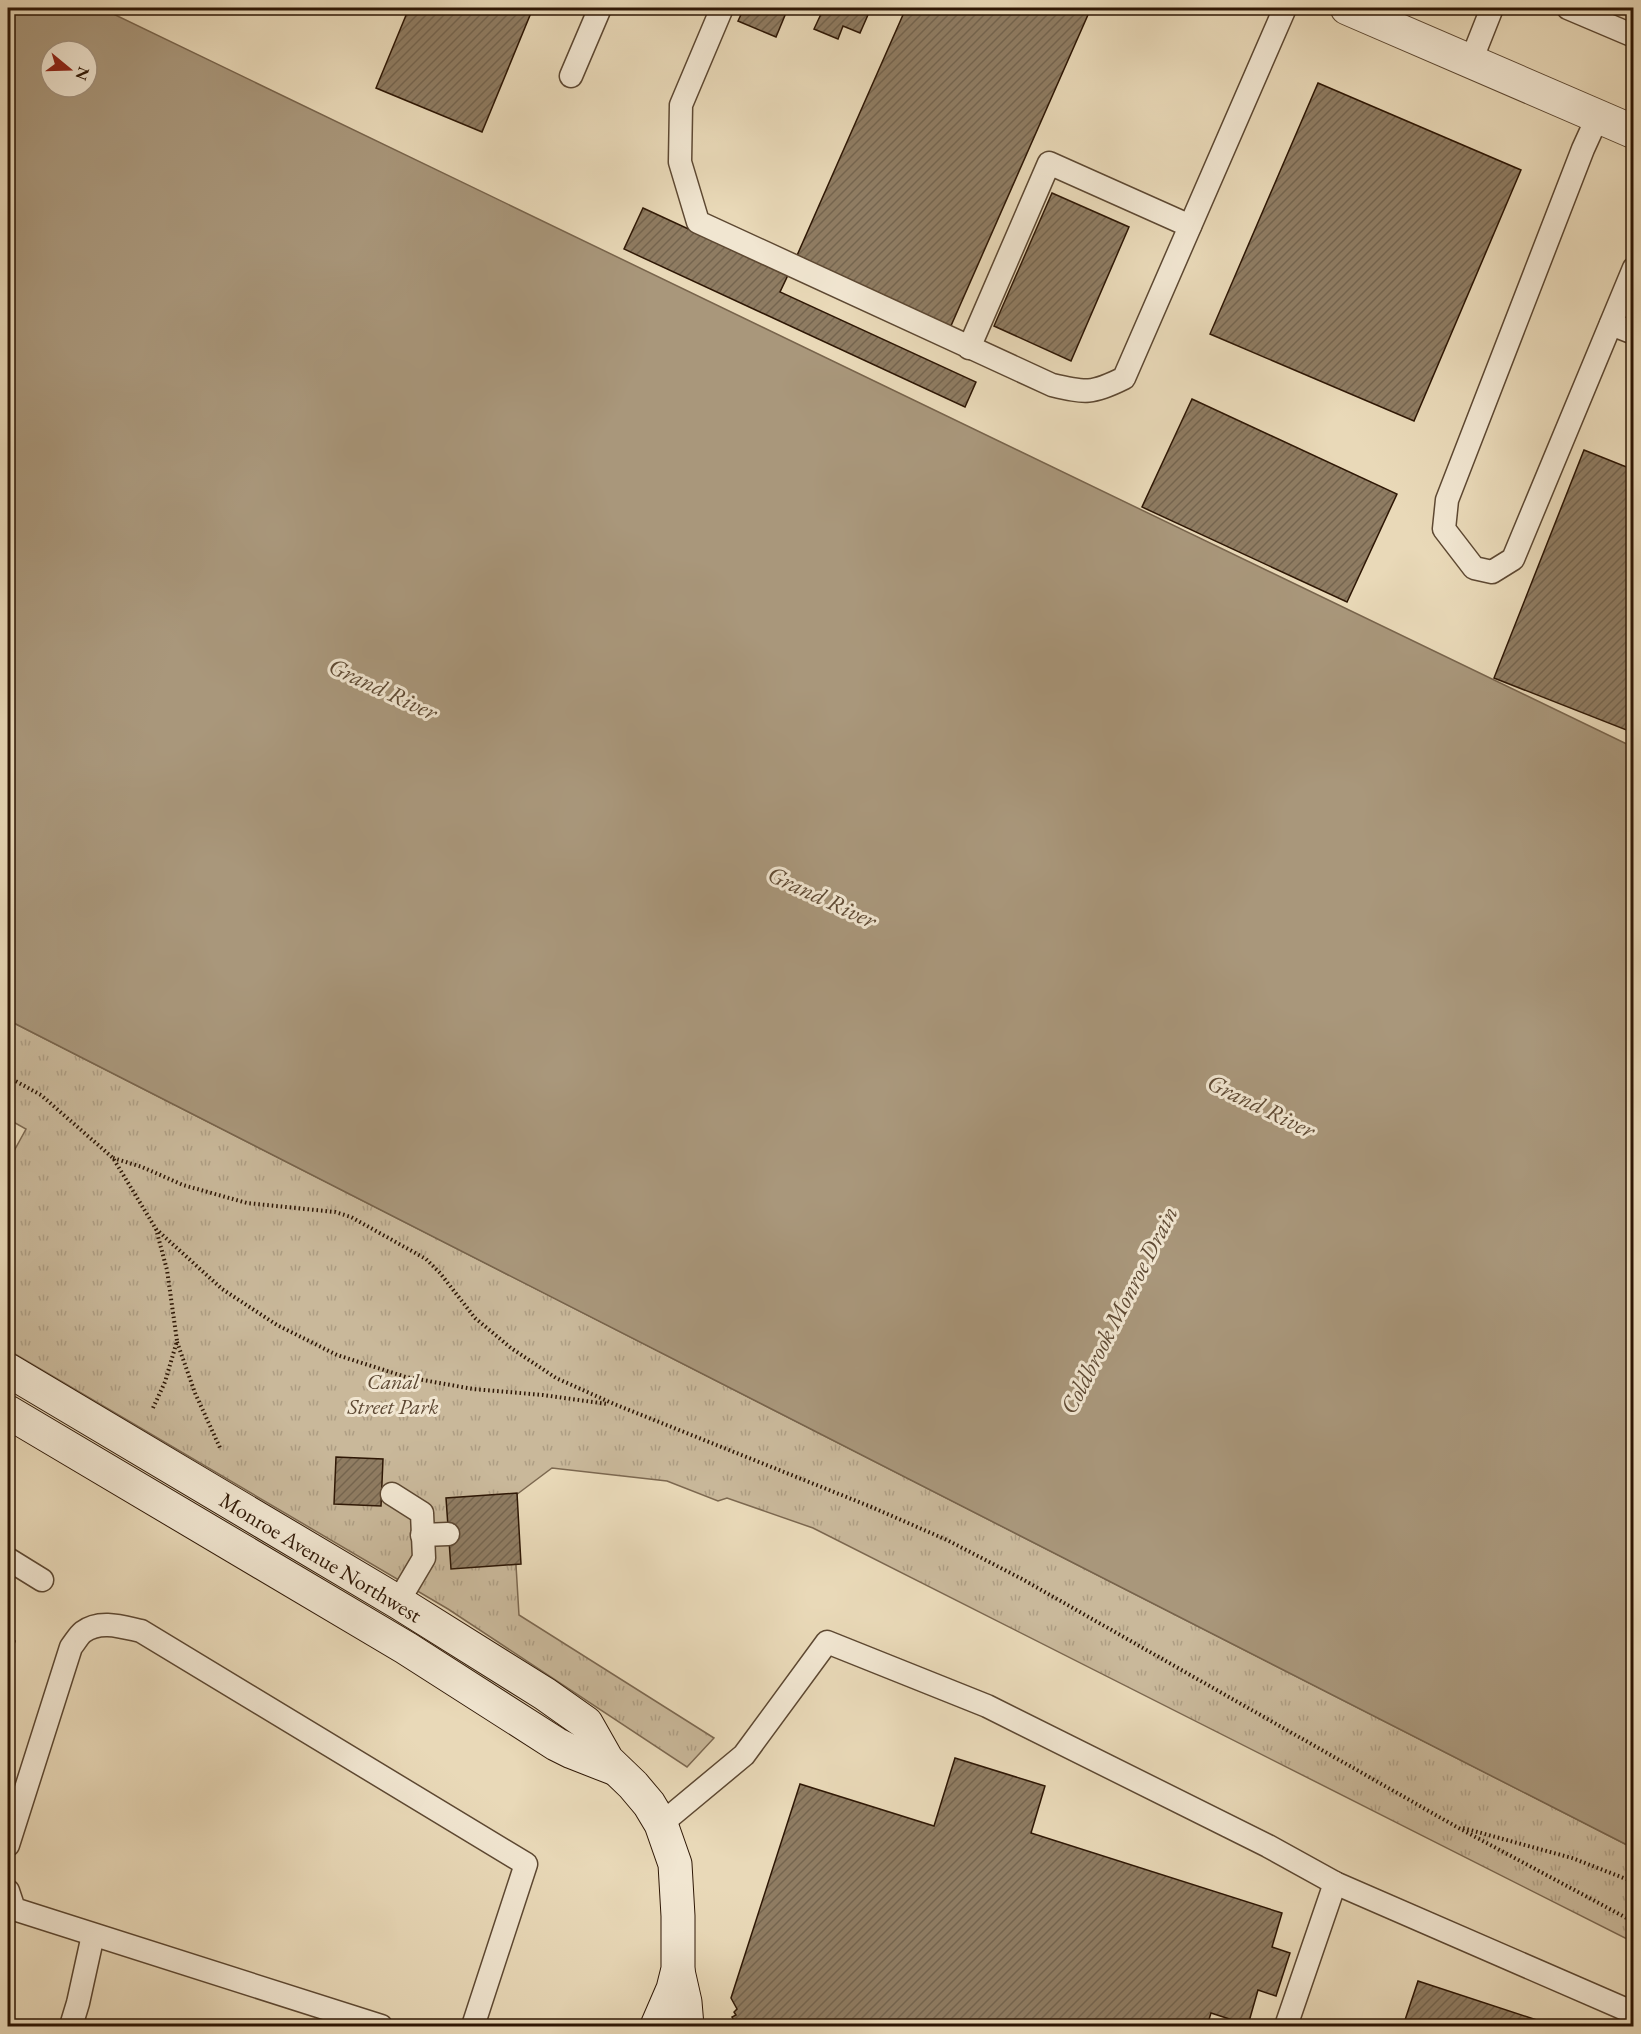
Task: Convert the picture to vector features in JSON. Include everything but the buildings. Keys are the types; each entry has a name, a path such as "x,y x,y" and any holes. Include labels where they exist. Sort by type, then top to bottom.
{"main road":[{"path":"1347,8 1634,132"},
{"name":"Monroe Avenue Northwest","path":"8,1370 398,1602 582,1719 613,1768 641,1794 661,1824 672,1854 677,1882 678,1969 687,2026"},
{"name":"Monroe Avenue Northwest","path":"8,1412 416,1654 556,1744 613,1768"},
{"name":"Monroe Avenue Northwest","path":"657,2026 673,1989 678,1969"}],"lane":[{"path":"571,76 600,8"},
{"path":"722,8 681,105 680,162 698,222 1052,385 1083,392 1106,387 1124,378 1285,8"},
{"path":"1471,61 1492,8"},
{"path":"1568,8 1634,36"},
{"path":"1598,116 1447,500 1444,529 1474,568 1492,572 1514,559 1634,268"},
{"path":"969,348 1049,163 1190,226"},
{"path":"1611,324 1634,333"},
{"path":"392,1494 422,1513 424,1558 398,1602"},
{"path":"422,1535 448,1534"},
{"path":"8,1559 42,1581"},
{"path":"8,1845 71,1647 84,1631 99,1625 113,1624 141,1631 526,1864 473,2026"},
{"path":"661,1824 744,1755 827,1642 987,1706 1268,1846 1335,1883 1634,2013"},
{"path":"1286,2026 1335,1883"},
{"path":"8,1891 14,1909 379,2026"},
{"path":"71,2026 93,1935"}],"path":[{"path":"8,1077 41,1095 113,1158 156,1229 167,1270 177,1341 195,1394 221,1450"},
{"path":"113,1158 142,1167 183,1185 247,1203 335,1212 351,1217 426,1259 440,1273 475,1318 511,1348 556,1378 614,1404 869,1506 947,1540 1022,1579 1455,1826 1634,1922"},
{"path":"156,1229 222,1289 277,1325 337,1355 406,1377 462,1387 614,1404"},
{"path":"153,1408 165,1382 177,1341"},
{"path":"1455,1826 1572,1858 1634,1882"}],"green space":[{"name":"Canal Street Park","path":"8,1020 1633,1848 1633,1942 813,1528 727,1498 718,1501 667,1481 552,1468 512,1498 519,1615 714,1738 687,1767 448,1609 8,1350 8,1162 26,1129 8,1119"}],"water":[{"path":"8,8 101,8 1633,747 1633,1848 8,1020"}],"water label":[{"name":"Grand River","path":"383,689"},
{"name":"Grand River","path":"822,897"},
{"name":"Grand River","path":"1261,1106"},
{"name":"Coldbrook Monroe Drain","path":"1119,1310"}]}
